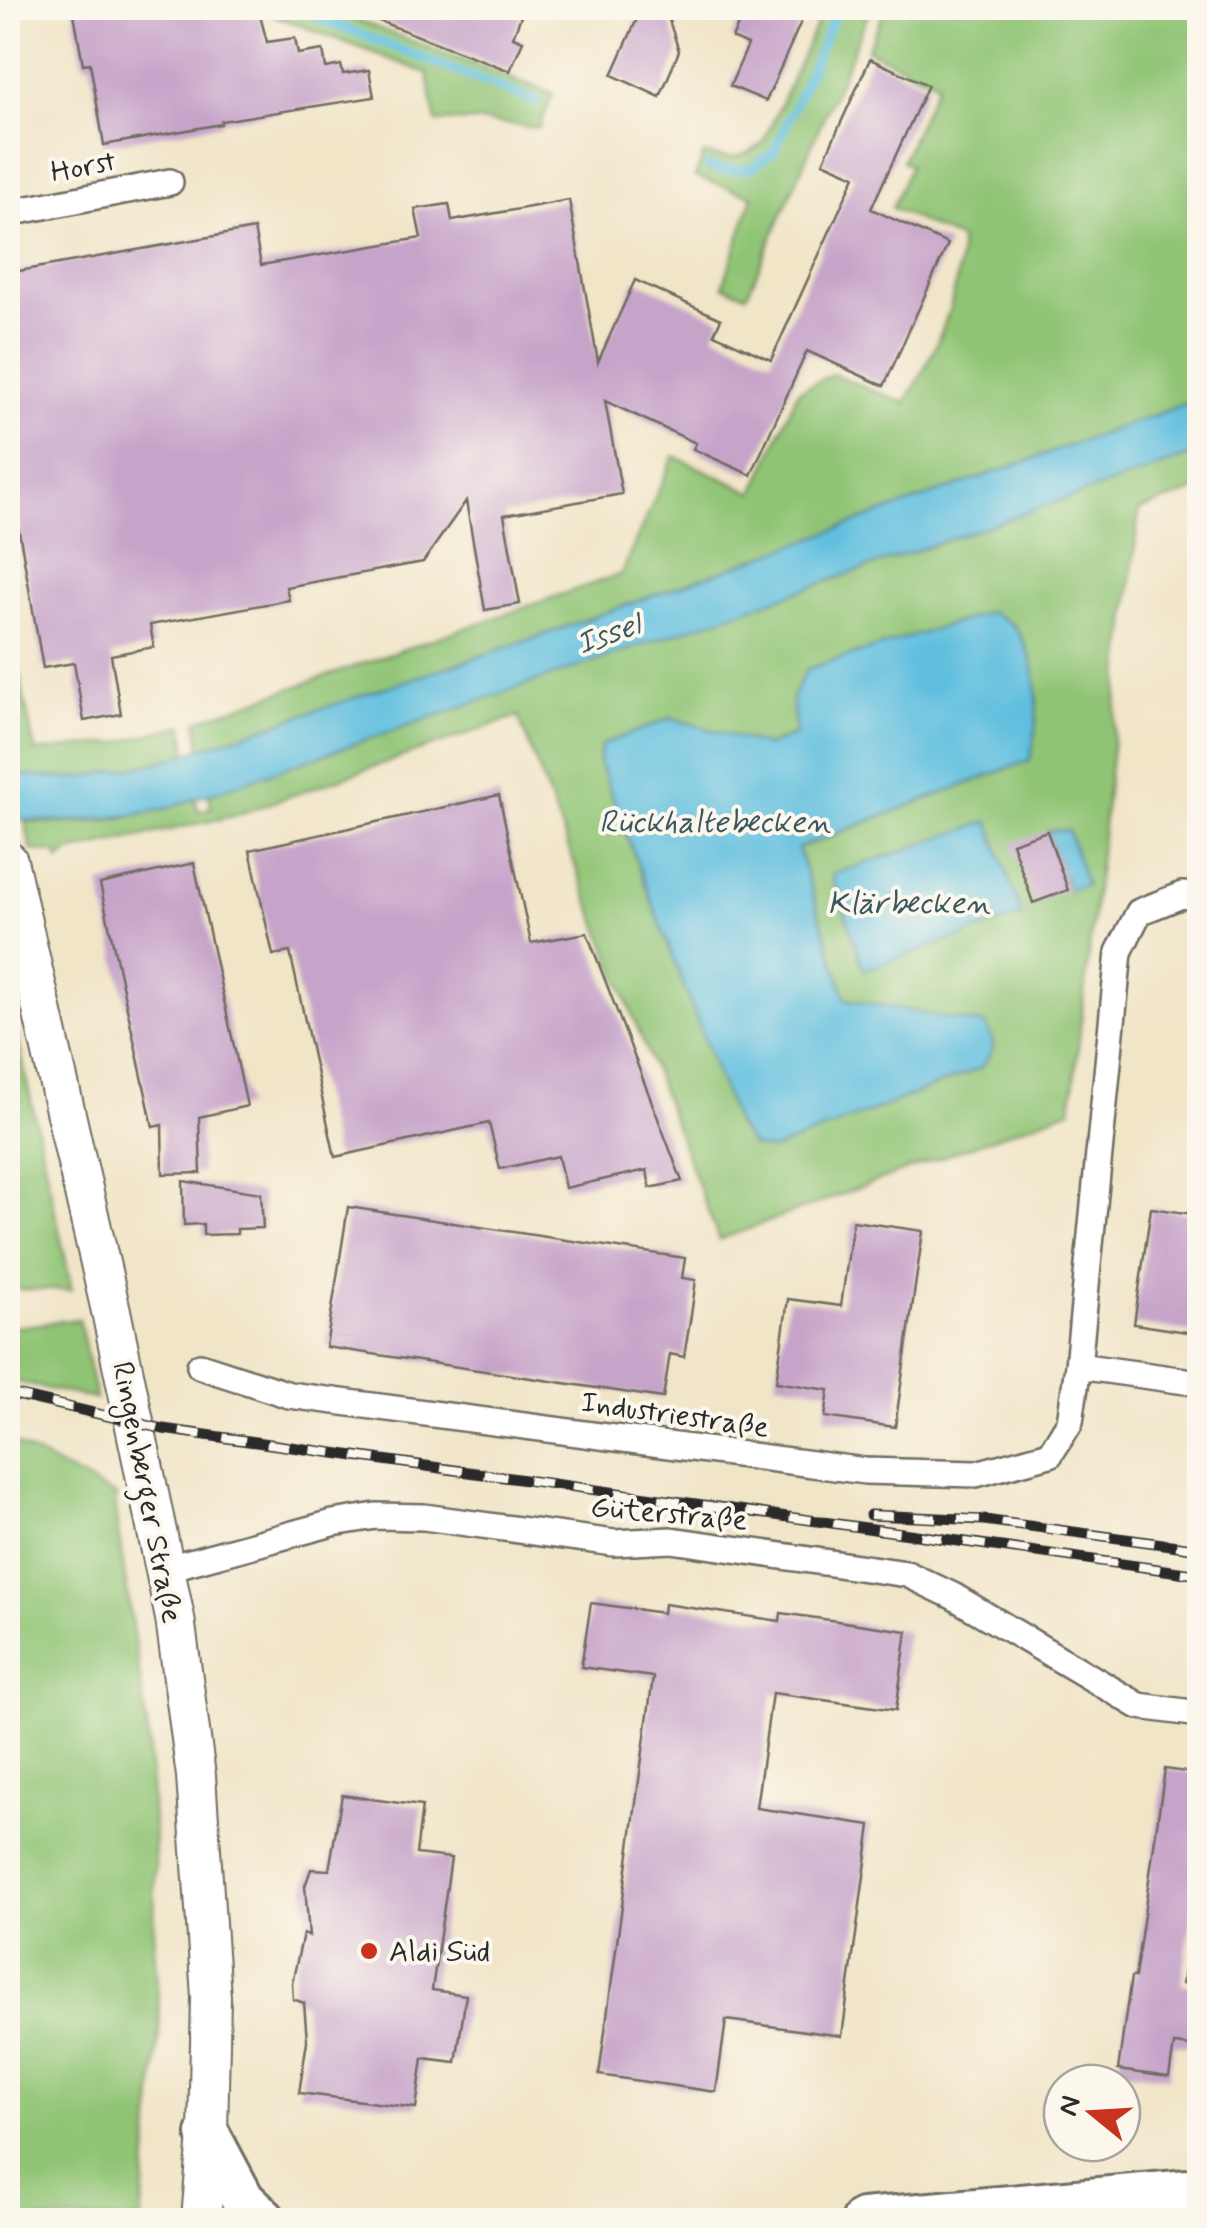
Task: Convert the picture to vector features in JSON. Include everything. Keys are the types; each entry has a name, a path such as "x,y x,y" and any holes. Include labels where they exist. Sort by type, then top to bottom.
{"main road":[{"name":"Ringenberger Straße","path":"8,861 111,1311 174,1618 196,1776 211,1997 202,2220"},
{"name":"Ringenberger Straße","path":"208,2134 243,2200 264,2220"},
{"path":"864,2220 1200,2190"}],"street":[{"name":"Horst","path":"8,213 170,182"},
{"name":"Industriestraße","path":"200,1366 288,1395 864,1471 976,1474 1050,1454 1070,1422 1078,1366 1120,952 1139,912 1182,895 1200,898"},
{"path":"1078,1366 1200,1382"},
{"name":"Güterstraße","path":"164,1568 332,1522 376,1516 424,1517 614,1543 671,1540 907,1574 953,1596 1138,1706 1200,1714"}],"green space":[{"path":"254,8 325,8 553,94 539,128 479,121 436,122 427,73"},
{"path":"824,8 871,8 747,295 723,286 753,196 695,177 704,154 735,157 763,143"},
{"path":"886,8 1199,8 1199,399 535,638 201,749 197,721 621,574 674,456 754,493 798,391 833,374 905,403 944,325 956,282 960,240 892,208 910,166 902,161 937,83 867,50"},
{"path":"1199,452 1199,489 1139,510 1071,1109 719,1240 518,716 233,816 69,852 59,861 57,853 31,850 25,821 112,819 195,798 198,811 211,808 209,792","holes":["989,612 1015,626 1030,760 798,848 846,999 985,1025 736,1124 671,718 767,746 796,734 792,698 807,669"]},
{"path":"8,618 35,752 122,742 183,725 187,753 157,763 74,779 17,775 8,697"},
{"path":"8,994 72,1290 8,1289"},
{"path":"79,1319 96,1399 8,1380 8,1328"},
{"path":"8,1440 116,1496 148,1733 155,1856 154,1945 160,2023 141,2220 8,2220"}],"water":[{"name":"Issel","path":"1199,399 1199,452 1142,473 162,810 85,820 8,819 8,774 73,779 157,763 535,638"},
{"name":"Rückhaltebecken","path":"990,612 1014,626 1031,660 1037,710 1030,760 798,848 846,999 985,1025 993,1043 991,1053 979,1069 773,1150 752,1146 736,1124 599,762 601,745 671,718 767,746 796,734 792,698 807,669"},
{"name":"Klärbecken","path":"989,821 1022,916 864,970 832,875"},
{"name":"Klärbecken","path":"1068,830 1086,885 1068,890 1047,831"}],"building":[{"path":"73,8 258,8 267,42 295,38 298,54 323,50 326,68 341,65 343,74 369,70 374,97 221,121 104,145 90,63 83,64"},
{"path":"345,8 524,8 513,37 523,41 510,71"},
{"path":"642,8 665,8 679,51 660,97 612,75"},
{"path":"746,8 807,8 766,101 730,86 748,45 732,38"},
{"path":"870,59 928,85 871,209 948,244 884,386 807,351 751,475 693,449 696,443 605,401 622,494 504,515 520,604 485,610 466,501 423,562 286,587 289,600 150,625 154,647 111,655 121,714 84,721 74,663 43,668 8,468 8,273 254,229 261,265 421,238 415,209 449,204 452,221 569,200 598,362 635,280 721,319 714,334 771,360 855,176 823,162"},
{"path":"499,795 531,943 587,933 682,1181 650,1188 647,1170 565,1188 558,1156 500,1169 489,1123 335,1157 290,952 273,955 250,850"},
{"path":"1047,831 1068,890 1033,903 1012,843"},
{"path":"194,863 247,1106 199,1117 201,1173 163,1174 162,1125 153,1127 100,884"},
{"path":"183,1181 261,1193 263,1228 203,1235 203,1224 184,1225"},
{"path":"348,1207 685,1258 682,1278 696,1280 691,1315 684,1357 670,1354 663,1398 326,1347"},
{"path":"1151,1208 1200,1215 1200,1334 1134,1324"},
{"path":"853,1221 923,1231 895,1427 825,1417 829,1390 776,1382 788,1299 841,1306"},
{"path":"591,1603 663,1613 664,1604 780,1621 781,1613 907,1631 896,1710 772,1693 756,1808 871,1825 842,2036 726,2020 716,2092 599,2075 653,1677 581,1667"},
{"path":"1165,1769 1200,1774 1200,1859 1182,1984 1200,1986 1200,2047 1174,2044 1169,2077 1142,2073 1142,2063 1119,2063 1131,1977 1135,1977"},
{"name":"Aldi Süd","path":"342,1795 422,1806 416,1854 451,1858 432,1990 466,1995 456,2062 423,2058 416,2108 299,2093 307,2041 304,2003 293,1999 292,1983 303,1934 309,1936 305,1886 311,1869 329,1870"}],"waterway":[{"path":"293,8 537,102"},
{"path":"708,166 720,170 750,169 774,152 838,8"}],"railway":[{"path":"8,1393 163,1429 1200,1575"},
{"path":"870,1515 984,1520 1200,1549"}],"place":[{"name":"Aldi Süd","path":"369,1951"}]}
